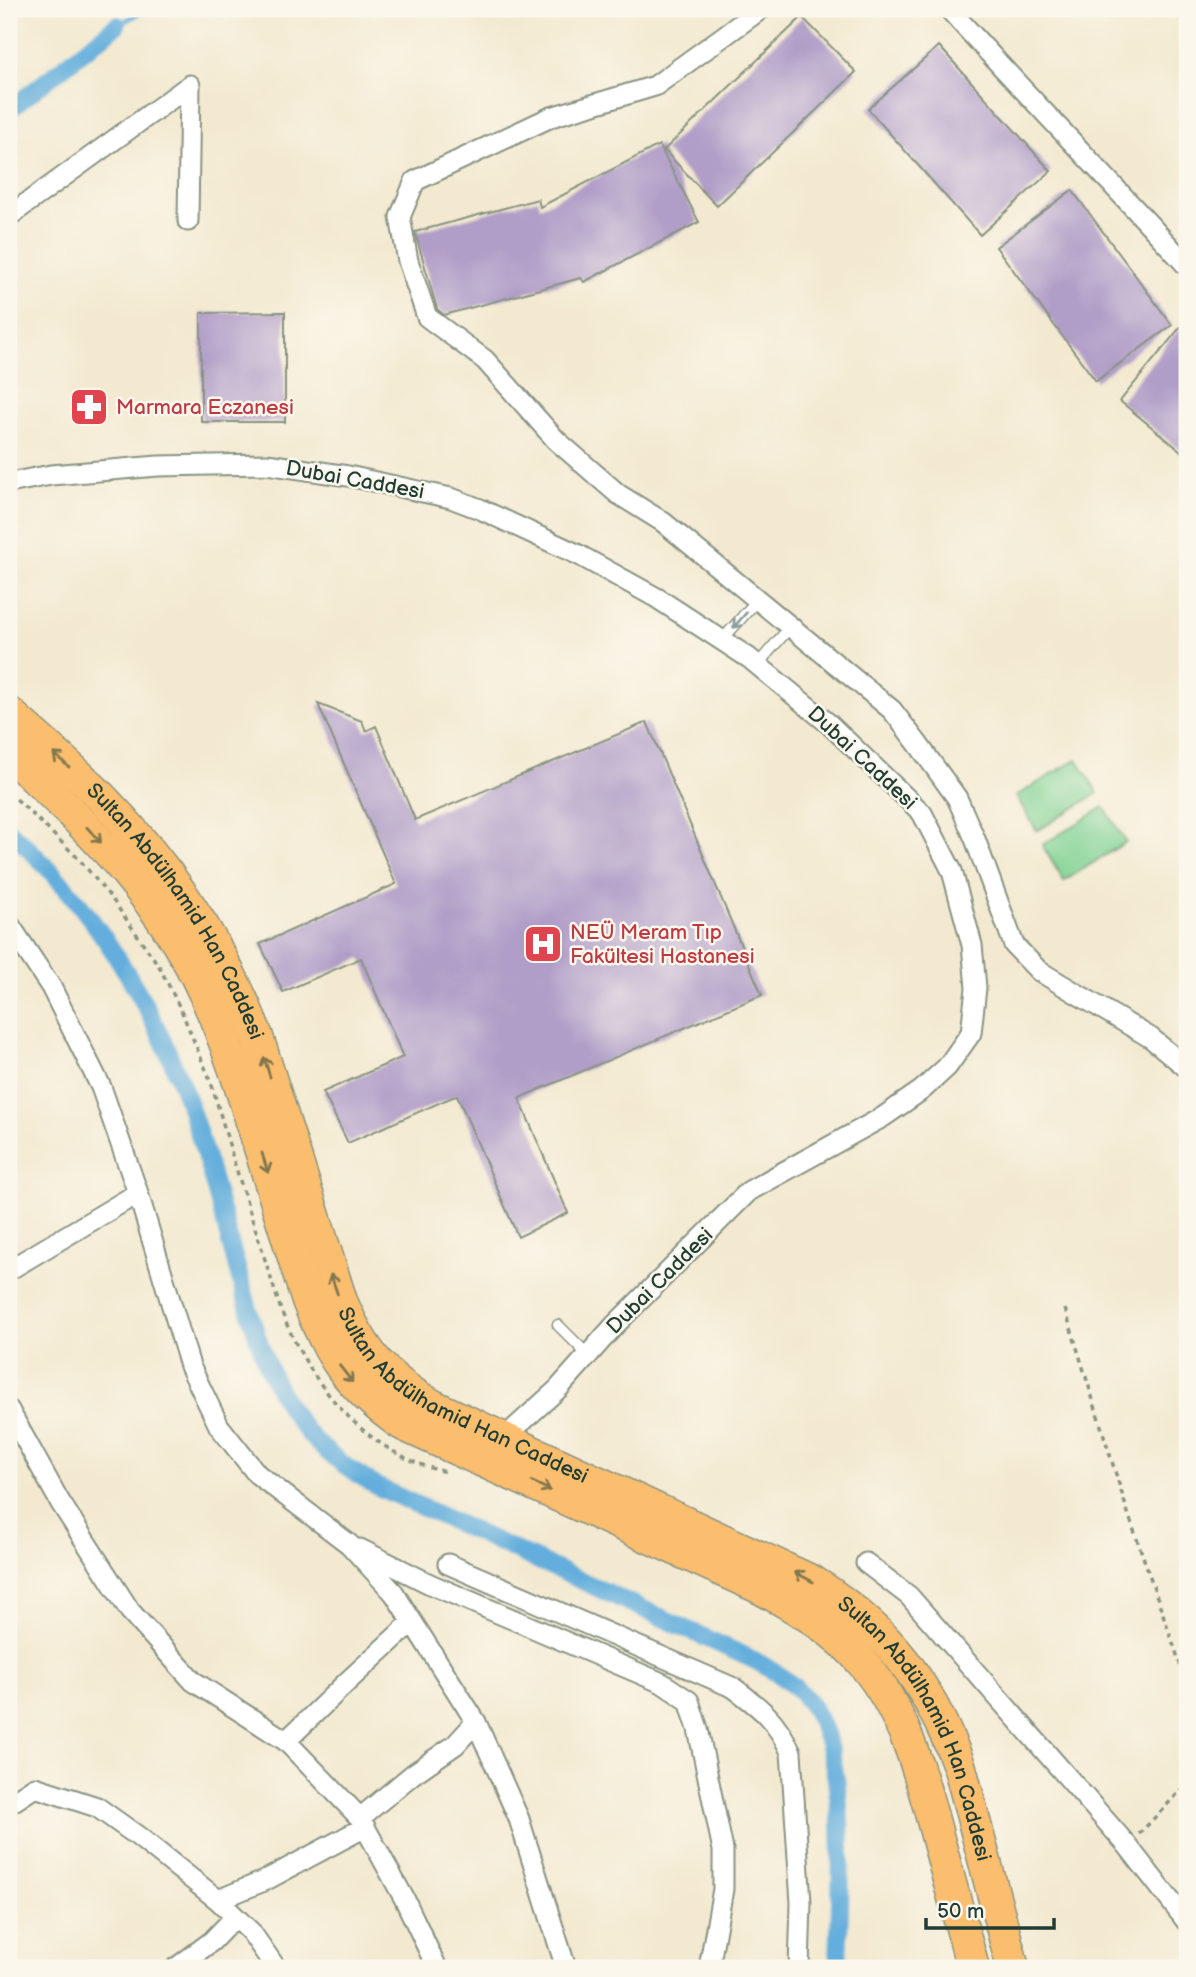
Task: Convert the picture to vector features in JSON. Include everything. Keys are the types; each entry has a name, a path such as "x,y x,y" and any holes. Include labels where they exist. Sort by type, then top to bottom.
{"main road":[{"name":"Sultan Abdülhamid Han Caddesi","path":"9,713 80,776 137,836 188,902 221,958 257,1037 333,1280 352,1327 382,1370 411,1394 792,1570 835,1595 879,1632 913,1671 951,1743 1013,1968"},
{"name":"Sultan Abdülhamid Han Caddesi","path":"9,754 72,813 122,866 171,934 195,974 220,1027 234,1065 314,1317 332,1356 351,1381 377,1406 411,1428 520,1476 787,1602 814,1619 862,1661 881,1687 909,1738 973,1968"}],"street":[{"path":"761,9 655,86 551,117 415,181 400,217 408,261 427,317 485,360 556,440 618,494 663,522 892,710 957,799 975,839 1014,946 1039,971 1152,1038 1187,1068"},
{"path":"949,9 1187,265"},
{"path":"9,216 190,85 188,220"},
{"name":"Dubai Caddesi","path":"9,483 51,475 158,466 267,464 348,476 451,498 579,555 657,598 722,640 829,724 922,813 952,871 972,945 976,988 971,1032 947,1067 922,1090 883,1117 749,1191 614,1326 558,1389 504,1438"},
{"path":"13,937 51,987 101,1087 138,1193 190,1366 219,1426 257,1474 349,1544 394,1592 477,1722 519,1819 566,1968"},
{"path":"9,1270 138,1193"},
{"path":"11,1422 131,1611 193,1681 286,1741 363,1823 405,1900 437,1968"},
{"path":"349,1544 430,1584 662,1683 689,1701 698,1729 723,1850 723,1889 709,1968"},
{"path":"448,1563 734,1688 769,1717 781,1731 791,1752 801,1903 799,1968"},
{"path":"866,1563 909,1595 1127,1845 1187,1922"},
{"path":"286,1741 412,1622"},
{"path":"218,1900 266,1880 363,1823 413,1774 455,1745 477,1722"},
{"path":"9,1804 35,1787 97,1807 218,1900 251,1932 276,1968"},
{"path":"176,1968 212,1941 235,1917"}],"lane":[{"path":"722,640 758,600"},
{"path":"757,665 791,626"},
{"path":"558,1325 588,1355"}],"path":[{"path":"9,792 79,859 112,899 159,967 202,1058 280,1307 296,1345 314,1377 341,1410 374,1437 425,1466 453,1474"},
{"path":"1065,1309 1127,1510 1187,1684"},
{"path":"1127,1845 1187,1784"}],"green space":[{"path":"1077,759 1098,793 1037,831 1016,796"},
{"path":"1104,807 1126,842 1064,881 1042,845"}],"building":[{"path":"802,17 856,72 717,206 664,150"},
{"path":"939,46 1051,171 980,235 868,109"},
{"path":"659,145 699,222 584,282 581,278 444,315 437,309 415,232 538,199 540,207"},
{"path":"1072,190 1172,325 1096,381 996,247"},
{"path":"285,312 285,422 201,422 201,313"},
{"path":"1187,319 1187,456 1120,401"},
{"path":"318,704 362,721 366,731 376,726 415,820 647,722 762,995 519,1098 568,1213 518,1237 457,1095 348,1143 323,1092 403,1057 361,958 283,992 260,944 396,884"}],"waterway":[{"path":"117,25 148,9"},
{"path":"9,110 117,25"},
{"path":"9,831 68,890 117,957 139,993 190,1107 267,1364 287,1405 316,1442 376,1486 756,1661 786,1680 810,1704 824,1730 833,1760 838,1795 841,1869 838,1968"}],"place":[{"name":"Marmara Eczanesi","path":"89,407"},
{"name":"NEÜ Meram Tıp Fakültesi Hastanesi","path":"543,944"}]}
